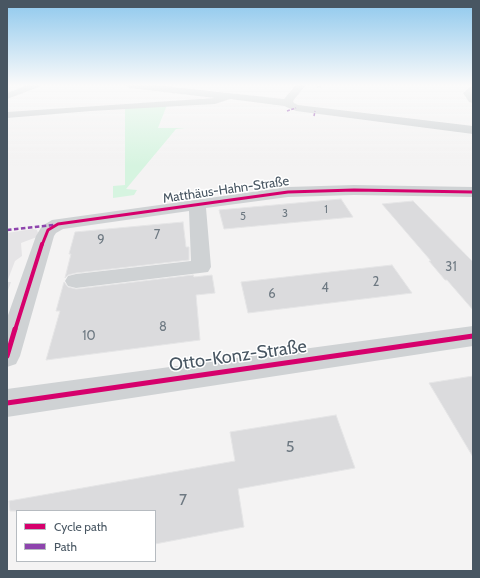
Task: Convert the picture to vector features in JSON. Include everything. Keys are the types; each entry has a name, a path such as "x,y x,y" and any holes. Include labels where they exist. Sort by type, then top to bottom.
{"street":[{"path":"7,115 44,112"},
{"path":"322,112 473,130"},
{"name":"Matthäus-Hahn-Straße","path":"7,356 45,236 48,230 56,225 71,221 303,191 354,190 473,192"},
{"path":"76,281 201,267 197,204"},
{"name":"Otto-Konz-Straße","path":"7,403 473,336"}],"shaded area":[{"path":"33,229 37,230 37,237 21,243 22,256 15,261 7,282 7,233"},
{"path":"7,282 11,282 7,293"}],"green space":[{"path":"125,112 164,112 158,128 186,128 176,129 126,189 137,190 134,195 113,198 113,186 125,185"}],"building":[{"path":"341,199 353,217 224,229 219,210"},
{"path":"413,201 473,262 473,310 447,280 445,280 429,261 431,261 382,204"},
{"path":"183,222 186,247 189,247 189,260 76,273 68,275 65,278 75,232"},
{"path":"392,265 412,293 248,313 241,282"},
{"path":"193,275 194,277 212,275 215,293 196,295 200,340 46,360 60,311 56,311 64,282 68,287 76,289"},
{"path":"473,376 473,457 429,383"},
{"path":"336,415 355,468 238,489 244,527 156,544 156,510 10,511 9,501 235,461 230,432"}],"marked path":[{"path":"314,116 315,112"},
{"path":"7,230 54,225"}],"cycle path":[{"path":"7,356 45,236 48,230 58,224 288,192 354,190 473,192"},
{"path":"7,403 473,336"}]}
